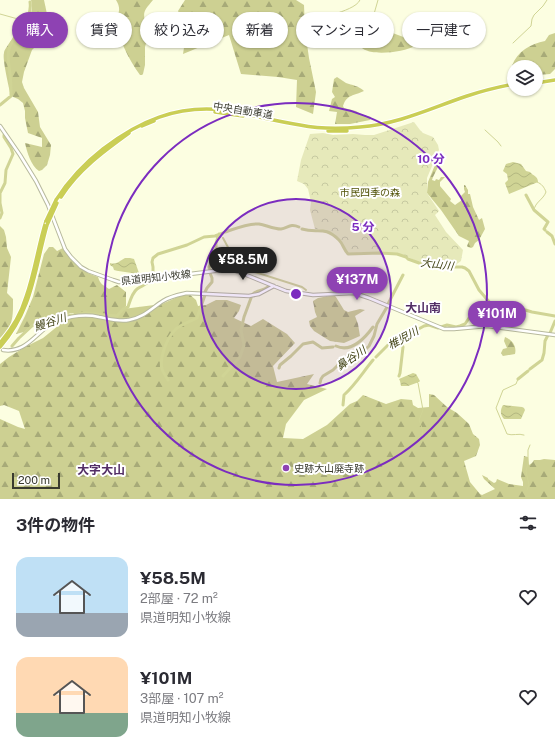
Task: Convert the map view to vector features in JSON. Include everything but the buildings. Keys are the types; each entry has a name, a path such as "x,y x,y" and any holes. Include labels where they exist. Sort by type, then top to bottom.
{"highway":[{"path":"543,81 555,79"},
{"name":"中央自動車道","path":"0,343 17,319 24,302 30,286 41,236 57,201 75,175 92,158 110,143 138,125 172,113 200,109 223,110 307,126 352,128 399,121 479,92 507,86"},
{"name":"中央自動車道","path":"2,348 23,313 29,299 46,223"}],"main road":[{"name":"県道明知小牧線","path":"0,126 36,181 48,205 65,249 71,258 94,274 119,282 234,270 286,290 311,294 354,293 440,327 454,329 487,326 555,335"},
{"name":"県道明知小牧線","path":"2,348 14,350 25,346 49,324 58,320 85,315 98,316 120,321 130,320 140,317 164,300 186,293 254,296 275,286"}],"green space":[{"path":"31,0 44,0 47,12 31,12"},
{"path":"116,0 153,0 145,12 140,12 140,48 145,48 145,65 142,75 140,75 136,69 124,48 132,48 132,12 119,12 119,6"},
{"path":"185,0 296,0 304,5 304,12 296,12 296,48 308,48 316,92 313,114 296,107 297,80 241,74 233,48 288,48 288,12 232,12 232,45 229,35 224,37 224,12 178,11"},
{"path":"555,33 555,69 550,74 543,75 543,60 515,60 525,49 545,41 549,35"},
{"path":"394,34 402,36 402,48 410,48 395,52 379,53 362,48 394,48"},
{"path":"12,39 12,48 34,48 24,72 22,82 38,112 40,127 51,145 47,165 39,171 36,169 28,154 25,143 42,147 42,138 28,133 23,103 11,96 4,61 4,51"},
{"path":"184,48 198,48 183,54"},
{"path":"337,77 364,91 349,97 343,106 344,108 371,117 370,120 350,124 335,124 337,112 329,111 332,99 335,97 332,92 334,79"},
{"name":"市民四季の森","path":"414,122 423,133 433,137 438,145 439,150 427,178 427,193 439,211 435,215 446,232 463,250 461,261 454,266 436,262 418,262 404,255 385,252 348,253 339,239 333,234 315,229 310,210 311,202 308,189 304,184 297,181 301,160 310,134 323,133 333,135 374,135"},
{"path":"437,160 439,160 438,167 432,180 435,181 436,179 439,180 441,177 445,177 440,182 440,186 451,199 450,201 455,205 462,200 461,196 465,192 465,185 468,190 468,194 470,194 473,207 479,220 482,218 485,229 479,240 471,248 467,246 469,241 459,236 427,193 428,182"},
{"path":"0,226 4,230 7,248 11,257 7,293 13,299 13,315 8,329 0,338"},
{"path":"49,247 53,247 57,251 63,248 78,266 98,277 103,285 109,289 117,285 126,292 126,306 123,309 162,304 182,295 189,294 196,300 198,306 206,305 216,300 227,300 241,305 234,318 251,326 263,319 287,334 295,343 273,366 277,382 314,374 307,384 327,389 304,400 286,424 283,438 303,439 327,425 350,404 357,401 363,395 386,404 401,399 412,400 413,405 418,408 429,407 429,394 434,395 469,424 473,434 479,439 480,445 476,456 464,461 470,482 480,494 482,495 495,489 484,479 482,475 494,483 497,479 509,484 523,486 521,477 524,456 528,457 529,465 534,460 555,460 555,499 0,499 0,419 25,429 19,411 4,405 0,406 0,364 25,347 43,338 74,313 33,324 24,332 16,334 33,297 44,254"},
{"path":"334,295 344,310 348,312 360,309 365,310 355,316 360,336 344,343 330,341 314,331 310,326 309,321 317,317 313,301 318,298"},
{"path":"505,337 513,344 515,354 503,356 501,353 503,349 507,348 504,341"}],"water":[{"path":"513,162 521,164 526,171 530,172 536,177 538,182 509,194 505,183 508,180 507,174 503,171 506,164"},
{"path":"125,258 134,259 139,273 138,275 114,270 110,265 110,263 116,263"},
{"path":"413,373 416,374 420,381 408,386 401,386 399,379"},
{"path":"503,405 524,408 525,410 521,419 504,419 501,412"}],"waterway":[{"path":"340,12 353,7 360,0"},
{"path":"375,12 378,0"},
{"path":"513,43 531,26 534,15 547,0"},
{"path":"0,105 11,96 8,52 11,43 29,15 30,2"},
{"path":"0,14 12,17"},
{"path":"485,130 501,146"},
{"path":"0,218 2,213 0,193 5,183 6,170 13,154 4,135"},
{"path":"534,210 546,192 543,186 537,182"},
{"path":"526,195 534,210 548,222 544,229 545,230"},
{"name":"大山川","path":"225,232 251,224 278,229 291,226 299,227"},
{"name":"大山川","path":"302,229 325,231 334,235 342,243 348,254 397,254 419,263 436,263 448,267 465,268 469,271 479,290 500,317 507,316 518,308 555,316"},
{"path":"547,232 552,236 555,244"},
{"name":"大山川","path":"152,277 153,258 158,254 187,245 204,237 215,236 223,233"},
{"path":"205,292 212,282 209,267 215,257 216,243 219,234"},
{"path":"223,238 237,264 242,268 302,287 306,290"},
{"path":"141,275 150,273 153,274"},
{"name":"鼻谷川","path":"388,304 403,275"},
{"name":"鰻谷川","path":"79,314 85,313 117,316 123,309 128,307 131,297 135,291 150,280"},
{"path":"253,294 268,287"},
{"path":"168,380 162,370 161,364 167,343 177,328 197,318 205,295"},
{"path":"223,376 240,357 244,345 241,330 251,298"},
{"name":"鼻谷川","path":"320,383 323,376 369,346 374,336 377,324 387,307"},
{"name":"椎児川","path":"376,357 389,344 424,326 429,325 438,328 447,325 456,327 465,324 469,318 485,324 493,313 497,311"},
{"name":"鰻谷川","path":"12,346 33,325 48,323 61,317 72,315"},
{"path":"550,333 555,321"},
{"path":"336,346 342,348 352,346 362,340 373,327"},
{"path":"530,369 542,360 545,341 548,335"},
{"path":"399,376 403,347 401,338"},
{"path":"279,368 280,365 303,344 313,342 322,348 333,347"},
{"name":"椎児川","path":"343,405 344,395 373,360"},
{"path":"518,379 528,371"},
{"path":"518,379 516,384 503,390 496,408 507,434 524,435"},
{"path":"417,382 423,410 419,420 423,431 422,437"},
{"path":"527,490 529,485 526,471 528,463 528,450 530,445"}],"place":[{"name":"史跡大山廃寺跡","path":"286,468"}],"district":[{"name":"大山南","path":"423,308"},
{"name":"大字大山","path":"101,470"}]}
